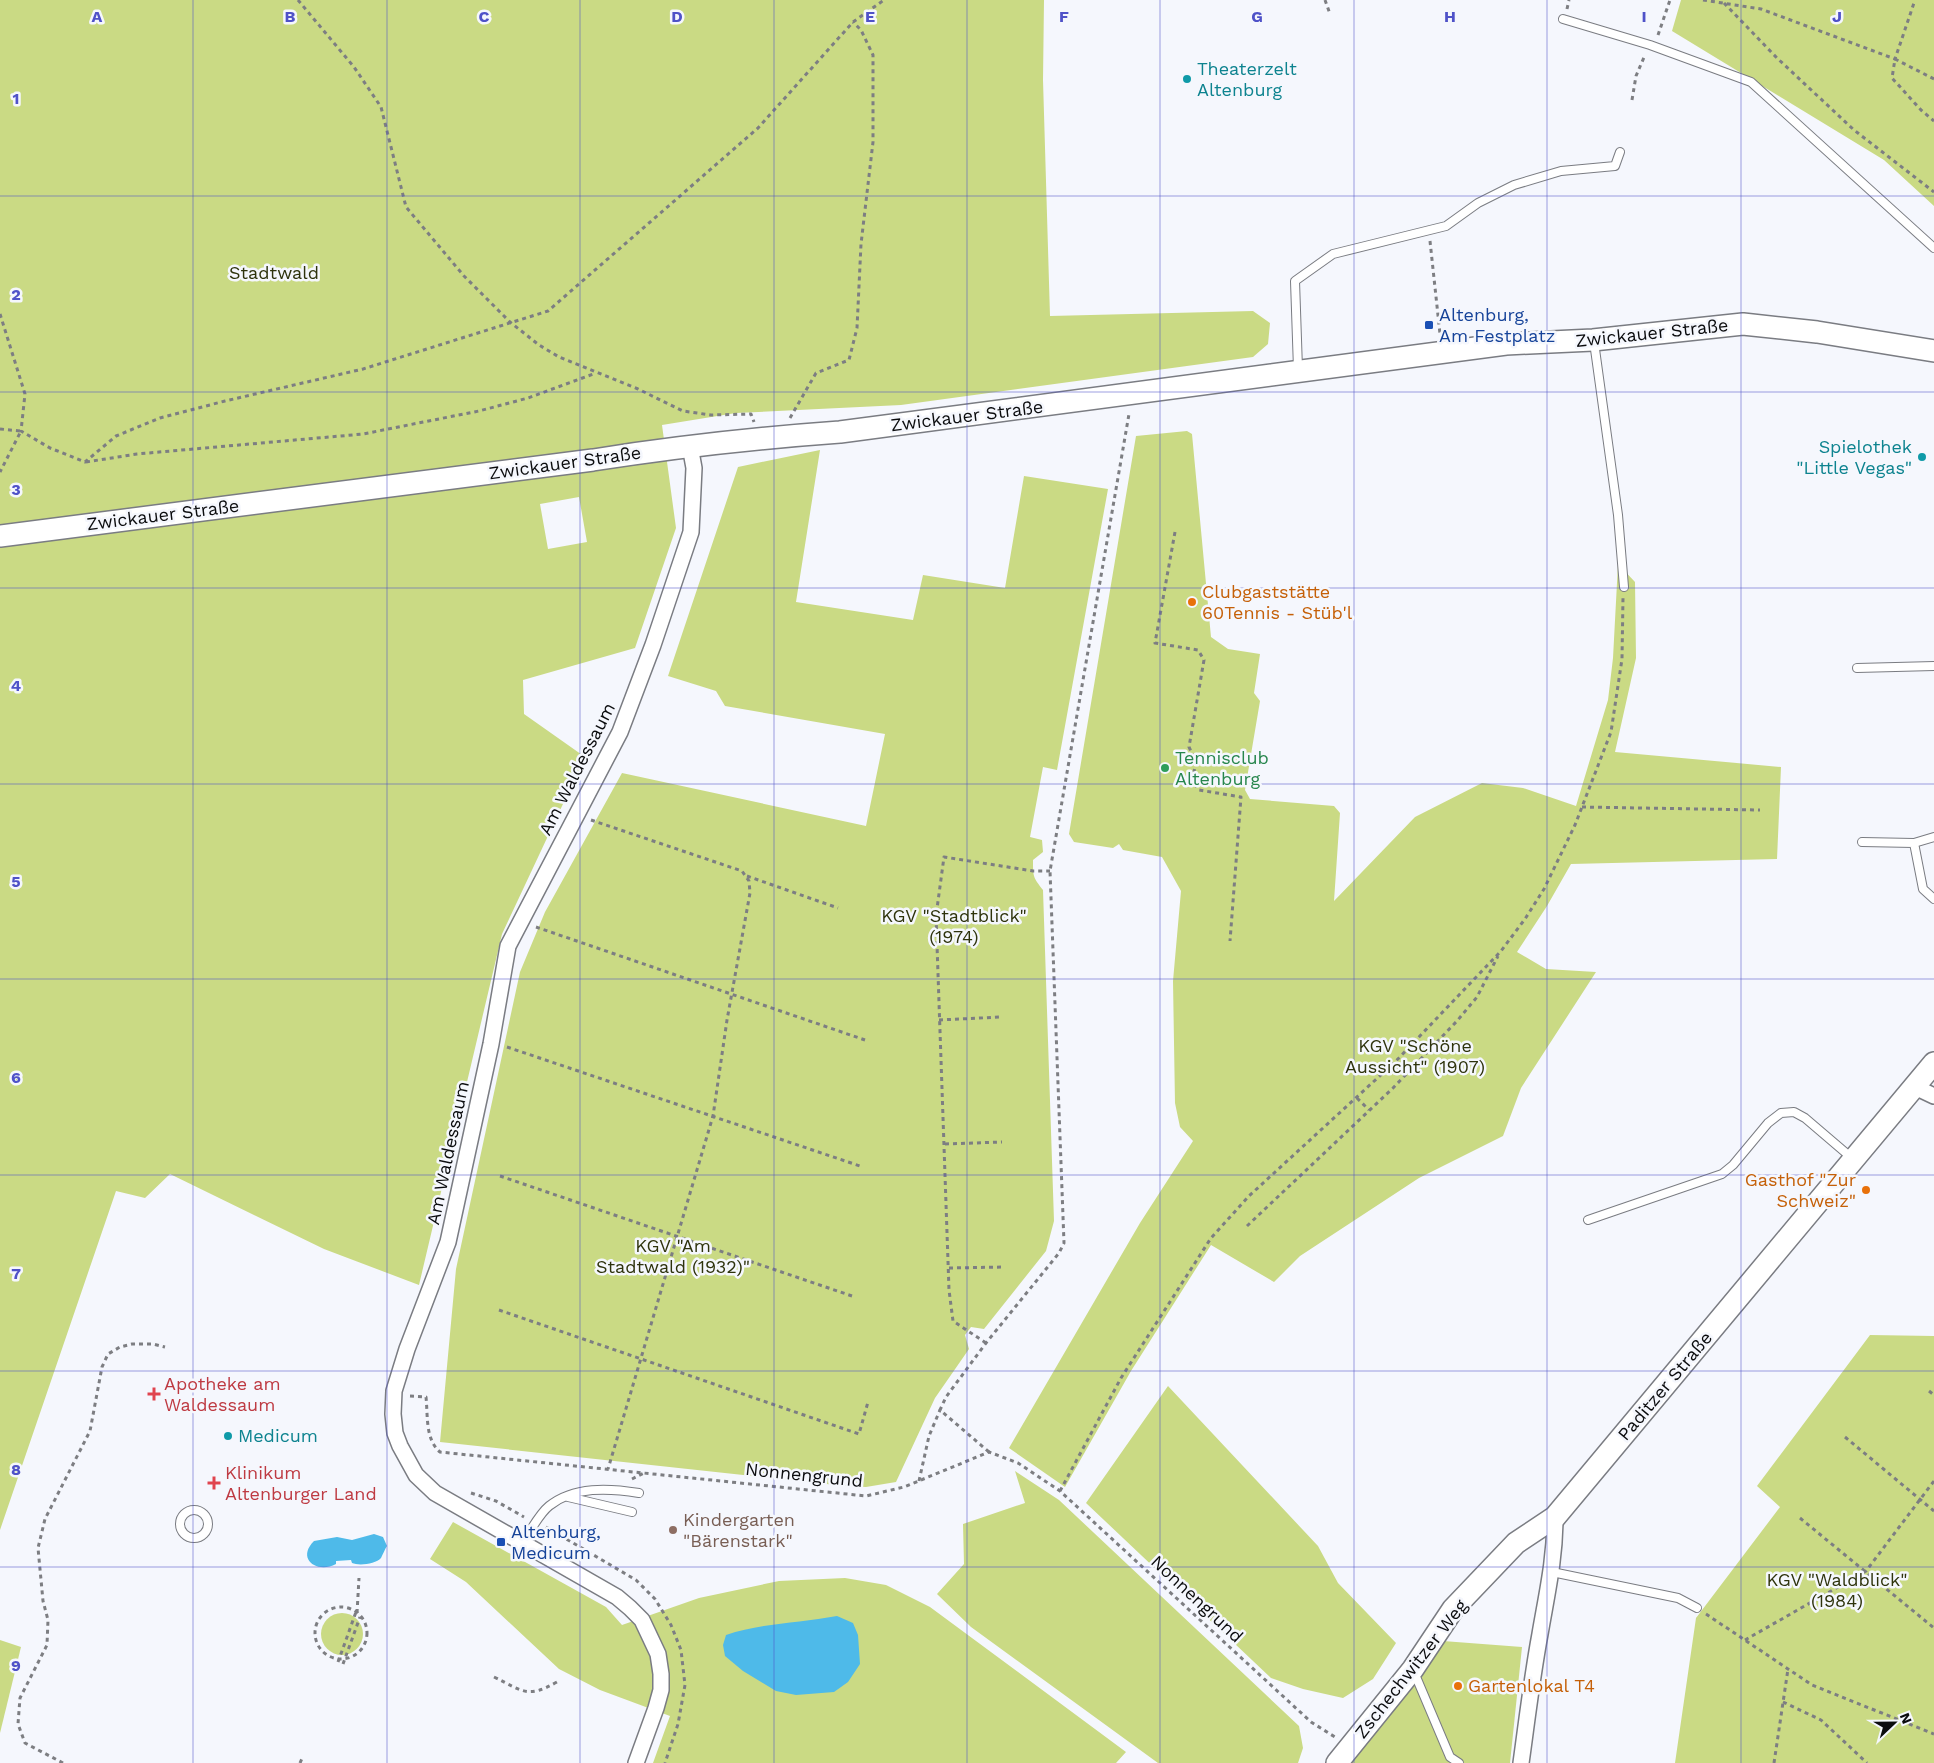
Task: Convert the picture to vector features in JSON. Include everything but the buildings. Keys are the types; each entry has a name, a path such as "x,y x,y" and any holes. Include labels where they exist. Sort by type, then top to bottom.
{"street":[{"name":"Zwickauer Straße","path":"0,536 690,446 840,432 1506,344 1593,340 1743,324 1817,332 1934,351"},
{"name":"Am Waldessaum","path":"636,1763 661,1690 658,1654 642,1620 617,1597 435,1493 416,1475 400,1446 395,1433 393,1414 394,1391 400,1370 448,1242 491,1044 508,946 522,916 620,732 653,645 691,532 694,468 690,446"},
{"name":"Paditzer Straße","path":"1555,1517 1934,1063"},
{"path":"1915,1087 1934,1096"},
{"path":"1521,1763 1540,1635 1552,1572 1555,1548 1555,1517"},
{"name":"Zschechwitzer Weg","path":"1337,1763 1413,1669 1453,1609 1516,1543 1555,1517"}],"lane":[{"path":"1563,19 1650,45 1751,82 1934,248"},
{"path":"1298,371 1295,281 1333,254 1446,226 1478,203 1514,186 1562,171 1615,166 1620,152"},
{"path":"1593,340 1618,515 1624,587"},
{"path":"1857,668 1934,666"},
{"path":"1862,842 1914,842 1934,837"},
{"path":"1914,842 1923,888 1934,899"},
{"path":"1588,1220 1722,1174 1733,1166 1768,1123 1781,1113 1794,1112 1805,1118 1854,1160"},
{"path":"522,1544 548,1506 567,1496 591,1490 614,1489 639,1492"},
{"path":"567,1496 632,1512"},
{"path":"1552,1572 1678,1598 1697,1608"},
{"path":"1413,1669 1450,1756 1459,1763"}],"path":[{"path":"298,0 354,67 381,107 406,207 464,276 510,322 539,345 559,357 638,389 683,411 712,415 751,414 760,438"},
{"path":"85,462 116,436 160,418 224,401 363,369 548,311 758,128 853,22 884,0"},
{"path":"1325,0 1330,14"},
{"path":"1632,100 1636,76 1650,45 1660,32 1670,0"},
{"path":"1703,0 1761,9 1896,59 1934,79"},
{"path":"1915,0 1896,59 1892,78 1921,110 1934,121"},
{"path":"1724,3 1777,58 1854,130 1934,192"},
{"path":"791,436 790,416 816,374 849,360 857,328 861,244 873,142 873,55 861,30 853,22"},
{"path":"1428,231 1443,352"},
{"path":"0,314 25,394 21,431 0,472"},
{"path":"0,429 21,431 50,448 85,462 137,454 363,434 479,411 528,398 596,373"},
{"path":"918,1481 929,1436 946,1397 986,1343 1059,1253 1064,1243 1050,871 1132,394"},
{"path":"1175,532 1155,643 1198,650 1204,660 1189,747 1196,762 1192,781 1199,790 1241,797 1230,941"},
{"path":"1060,1491 1121,1378 1211,1238 1250,1196 1396,1061 1501,951 1526,919 1544,889 1576,825 1611,732 1622,659 1624,587"},
{"path":"1582,807 1760,810"},
{"path":"577,814 737,869 746,876 838,908"},
{"path":"986,1343 953,1321 949,1268 936,916 944,857 1033,871 1050,871"},
{"path":"608,1469 713,1116 750,893 749,881 746,876"},
{"path":"522,916 538,928 865,1040"},
{"path":"1248,1226 1369,1110 1457,1021 1477,997 1501,951"},
{"path":"939,1020 1001,1017"},
{"path":"491,1044 504,1046 860,1166"},
{"path":"1357,1098 1369,1110"},
{"path":"945,1144 1002,1142"},
{"path":"500,1176 852,1296"},
{"path":"949,1268 1004,1267"},
{"path":"499,1310 859,1434 868,1402"},
{"path":"63,1763 25,1743 18,1724 20,1698 47,1645 48,1620 43,1601 38,1548 45,1519 90,1431 102,1367 108,1354 120,1347 132,1344 153,1344 166,1347"},
{"path":"1929,1391 1934,1396"},
{"name":"Nonnengrund","path":"411,1396 426,1397 432,1446 440,1452 866,1496 904,1487 989,1452 1018,1463 1060,1491 1311,1722 1351,1746"},
{"path":"940,1410 989,1452"},
{"path":"1845,1436 1934,1511"},
{"path":"1745,1640 1866,1571 1934,1482"},
{"path":"1800,1518 1934,1628"},
{"path":"343,1664 358,1614 359,1578"},
{"path":"1697,1608 1812,1685 1934,1734"},
{"path":"332,1609 349,1609 358,1614 366,1628 367,1637 364,1646 351,1658 342,1659 325,1654 319,1647 316,1638 318,1621 332,1609"},
{"path":"338,1662 358,1614"},
{"path":"1774,1763 1788,1669"},
{"path":"494,1677 521,1690 534,1693 557,1682"},
{"path":"1783,1702 1821,1720 1867,1763"},
{"path":"300,1763 303,1756"}],"green space":[{"name":"Stadtwald","path":"0,0 1044,0 1043,80 1050,316 1253,311 1270,323 1268,344 1253,357 901,405 736,413 662,425 676,528 635,648 523,680 524,714 585,757 502,934 419,1285 324,1249 170,1174 145,1198 116,1191 0,1530","holes":["579,497 587,542 548,549 540,504"]},
{"path":"1681,0 1934,0 1934,206 1884,160 1672,31"},
{"name":"KGV \"Schöne Aussicht\" (1907)","path":"1187,431 1192,434 1211,637 1228,649 1260,654 1254,693 1260,701 1245,790 1250,799 1334,806 1340,813 1334,901 1415,817 1482,783 1523,788 1576,806 1608,700 1613,658 1618,564 1635,582 1636,658 1615,752 1781,767 1777,859 1571,864 1547,906 1517,952 1546,969 1596,972 1521,1088 1503,1136 1419,1178 1300,1256 1274,1282 1211,1245 1131,1371 1065,1487 1009,1448 1140,1223 1193,1141 1180,1127 1175,1103 1173,981 1181,891 1162,857 1123,850 1119,844 1113,848 1074,842 1069,834 1136,436"},
{"path":"820,450 796,602 913,620 923,575 1005,588 1024,476 1108,489 1057,770 1043,767 1030,837 1042,840 1043,852 1033,860 1033,866 1034,876 1043,890 1054,1221 1046,1251 984,1329 971,1327 965,1335 969,1349 935,1398 896,1482 866,1487 845,1486 440,1442 456,1269 520,972 545,912 622,773 866,826 885,734 725,706 716,691 668,676 738,467"},
{"name":"KGV \"Waldblick\" (1984)","path":"1870,1335 1934,1336 1934,1763 1675,1763 1696,1618 1780,1507 1757,1486"},
{"path":"1168,1386 1318,1546 1338,1583 1396,1643 1373,1679 1343,1698 1303,1689 1271,1678 1086,1503"},
{"path":"1015,1471 1059,1500 1299,1726 1303,1748 1298,1763 1158,1763 971,1627 937,1594 964,1564 963,1524 1025,1503"},
{"path":"453,1522 606,1607 622,1625 699,1598 779,1581 845,1578 886,1585 930,1607 1126,1752 1116,1763 653,1763 670,1716 600,1690 559,1669 466,1582 430,1559"},
{"path":"338,1613 346,1613 357,1619 363,1634 357,1649 346,1655 338,1655 327,1649 321,1638 321,1630 327,1619"},
{"path":"0,1640 21,1647 0,1733"},
{"path":"1443,1641 1522,1647 1510,1763 1350,1763"}],"water":[{"path":"374,1534 383,1537 387,1546 381,1558 375,1562 359,1564 352,1563 351,1560 336,1561 336,1564 329,1567 322,1567 316,1566 308,1559 309,1548 314,1541 337,1537 352,1540"},
{"path":"837,1616 853,1623 858,1635 860,1664 848,1682 834,1692 796,1695 776,1691 743,1671 725,1656 723,1645 726,1635 767,1626"}],"place":[{"name":"Theaterzelt Altenburg","path":"1187,79"},
{"name":"Altenburg, Am Festplatz","path":"1429,325"},
{"name":"Spielothek \"Little Vegas\"","path":"1922,457"},
{"name":"Clubgaststätte 60Tennis - Stüb'l","path":"1192,602"},
{"name":"Tennisclub Altenburg","path":"1165,768"},
{"name":"Gasthof \"Zur Schweiz\"","path":"1866,1190"},
{"name":"Apotheke am Waldessaum","path":"154,1394"},
{"name":"Medicum","path":"228,1436"},
{"name":"Klinikum Altenburger Land","path":"214,1483"},
{"name":"Kindergarten \"Bärenstark\"","path":"673,1530"},
{"name":"Altenburg, Medicum","path":"501,1542"},
{"name":"Gartenlokal T4","path":"1458,1686"}],"park label":[{"name":"KGV \"Stadtblick\" (1974)","path":"954,926"},
{"name":"KGV \"Am Stadtwald (1932)\"","path":"673,1256"}]}
